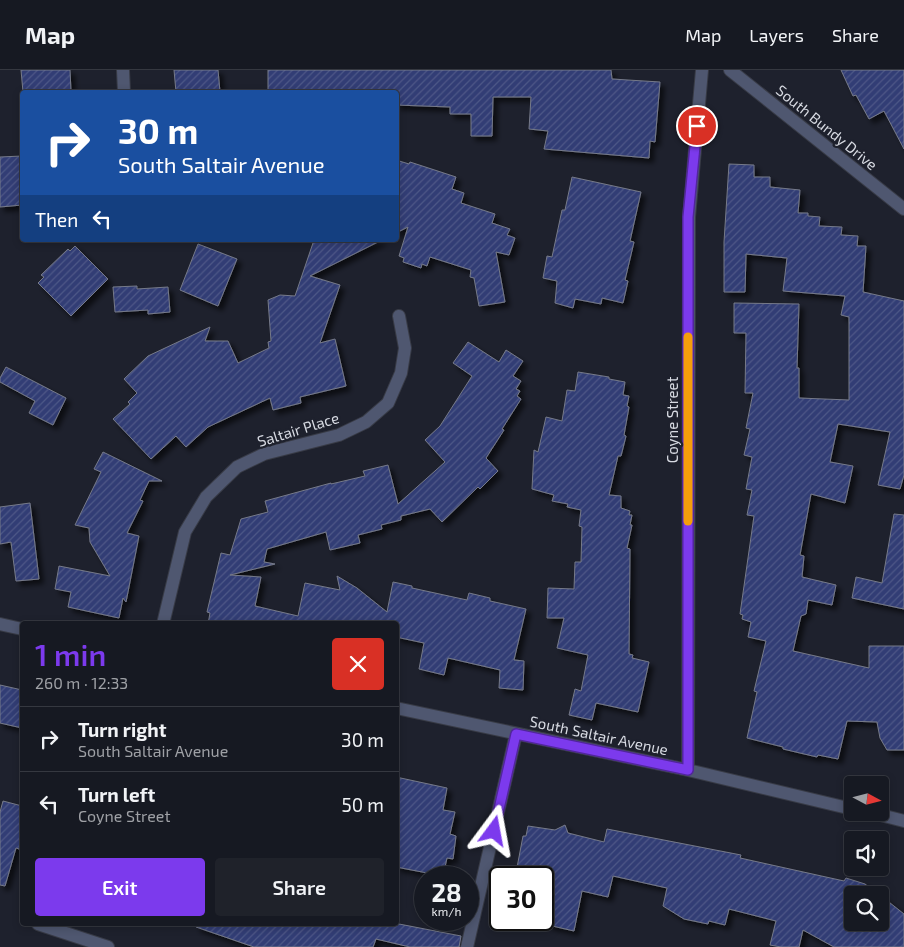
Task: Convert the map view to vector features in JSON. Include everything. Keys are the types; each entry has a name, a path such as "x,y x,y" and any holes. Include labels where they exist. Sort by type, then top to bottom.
{"street":[{"path":"123,70 124,90"},
{"name":"Coyne Street","path":"688,770 688,217 702,70"},
{"name":"South Bundy Drive","path":"730,70 904,209"},
{"name":"Saltair Place","path":"164,621 185,532 206,497 237,467 264,454 339,435 366,422 388,403 401,373 405,348 399,316"},
{"path":"0,624 20,629"},
{"name":"South Saltair Avenue","path":"399,709 688,770 844,807"},
{"path":"467,947 516,734"},
{"path":"889,817 904,821"},
{"path":"44,926 108,947"}],"building":[{"path":"21,70 70,70 71,90 23,90"},
{"path":"174,70 218,70 220,90 176,90"},
{"path":"268,70 611,70 612,79 660,82 655,142 650,141 649,158 544,149 548,131 529,129 531,97 493,97 492,136 471,136 471,114 450,114 450,107 399,105 399,90 268,90"},
{"path":"841,70 904,70 904,149 884,111 869,119 856,95 853,96"},
{"path":"20,156 20,205 0,207 0,157"},
{"path":"399,161 409,164 410,162 456,177 452,189 464,193 461,203 495,214 492,223 510,229 507,235 515,238 509,255 496,252 505,302 479,306 474,278 470,277 471,270 430,257 427,266 422,264 421,268 403,262 404,258 399,256 408,227 399,232"},
{"path":"729,164 754,165 754,177 770,177 770,187 800,190 798,213 808,213 808,216 820,217 819,226 842,227 841,235 858,236 857,246 866,246 863,292 904,301 904,475 900,489 878,485 890,432 838,424 830,462 853,466 845,503 811,494 800,555 804,556 802,577 836,585 832,605 808,600 806,614 801,616 793,651 869,668 869,646 904,646 904,750 887,750 880,738 877,722 847,721 838,759 818,755 817,757 747,738 757,692 754,691 766,641 748,637 751,622 742,619 743,615 740,614 754,516 747,515 752,490 746,489 752,457 744,455 750,429 746,428 753,393 745,393 746,333 734,333 734,303 799,304 797,368 799,368 799,398 849,400 849,317 841,315 845,296 783,291 787,258 746,254 745,292 724,292 724,242"},
{"path":"572,177 641,192 630,241 634,242 625,280 628,281 623,303 602,298 601,304 575,299 573,308 555,303 557,281 543,278 547,256 552,257 562,210 565,210"},
{"path":"313,242 378,242 310,276 340,285 320,343 335,339 346,386 300,397 301,403 273,410 270,398 208,427 186,447 176,436 151,459 113,419 130,404 128,402 137,393 124,379 148,356 210,327 205,341 228,341 238,363 269,348 268,342 271,341 268,300 280,295 295,296"},
{"path":"198,244 237,259 218,306 180,290"},
{"path":"75,246 108,279 71,316 38,283 44,277 41,275 68,249 70,251"},
{"path":"137,286 137,289 168,287 170,312 148,314 148,310 115,312 113,287"},
{"path":"468,342 499,362 506,350 523,361 513,376 521,381 516,389 520,391 517,396 521,399 486,458 498,471 480,489 478,487 442,522 430,509 401,516 401,520 381,525 382,529 358,535 360,543 330,550 326,532 267,549 264,562 275,564 230,575 261,577 255,606 298,616 305,583 340,590 337,576 357,588 387,612 393,582 467,600 469,593 490,598 490,601 526,609 514,660 524,661 523,690 499,688 500,670 448,658 444,675 419,669 424,643 399,638 399,621 209,621 210,613 207,612 221,553 230,555 241,519 268,512 265,501 365,476 363,471 388,465 398,504 445,462 425,440 440,426 472,376 453,363"},
{"path":"6,367 66,398 53,425 29,413 35,401 0,382"},
{"path":"578,372 609,377 609,379 625,382 623,395 629,396 624,435 626,436 621,456 618,456 609,495 621,496 621,508 630,511 629,515 632,515 627,548 630,549 629,654 633,655 632,658 649,662 638,712 596,703 592,720 569,715 575,689 581,691 588,655 557,648 564,618 547,618 548,588 574,589 575,562 581,562 582,527 579,526 581,510 567,507 568,504 552,501 554,495 532,489 534,450 538,452 546,417 562,421 567,390 575,391"},
{"path":"103,452 162,481 149,481 140,500 143,501 127,533 139,536 126,602 123,598 119,618 68,607 71,592 55,589 59,566 110,576 90,542 89,528 75,525 101,472 94,469"},
{"path":"30,503 39,579 16,581 11,542 0,544 0,507"},
{"path":"894,514 904,515 904,609 852,598 856,577 882,583"},
{"path":"0,685 20,690 20,728 0,723"},
{"path":"399,778 447,788 443,810 455,812 450,834 456,836 453,859 447,858 445,866 414,866 414,870 399,868"},
{"path":"3,801 20,805 20,849 16,848 5,886 0,885 0,812"},
{"path":"565,825 568,833 604,842 607,829 741,855 740,858 844,881 846,878 865,884 868,886 844,886 844,931 889,931 889,902 904,914 904,947 834,947 803,930 799,947 770,945 776,921 729,909 725,925 709,921 708,924 684,919 663,906 667,888 613,876 608,897 582,891 574,931 554,926 554,866 517,866 523,836 526,836 528,826 555,830"},
{"path":"399,924 414,927 414,931 435,931 461,936 459,947 410,947 376,939 373,947 254,947 196,926 399,926"}],"slow traffic":[{"path":"688,337 688,521"}],"route":[{"path":"494,831 516,734 688,770 688,217 697,126"}]}
